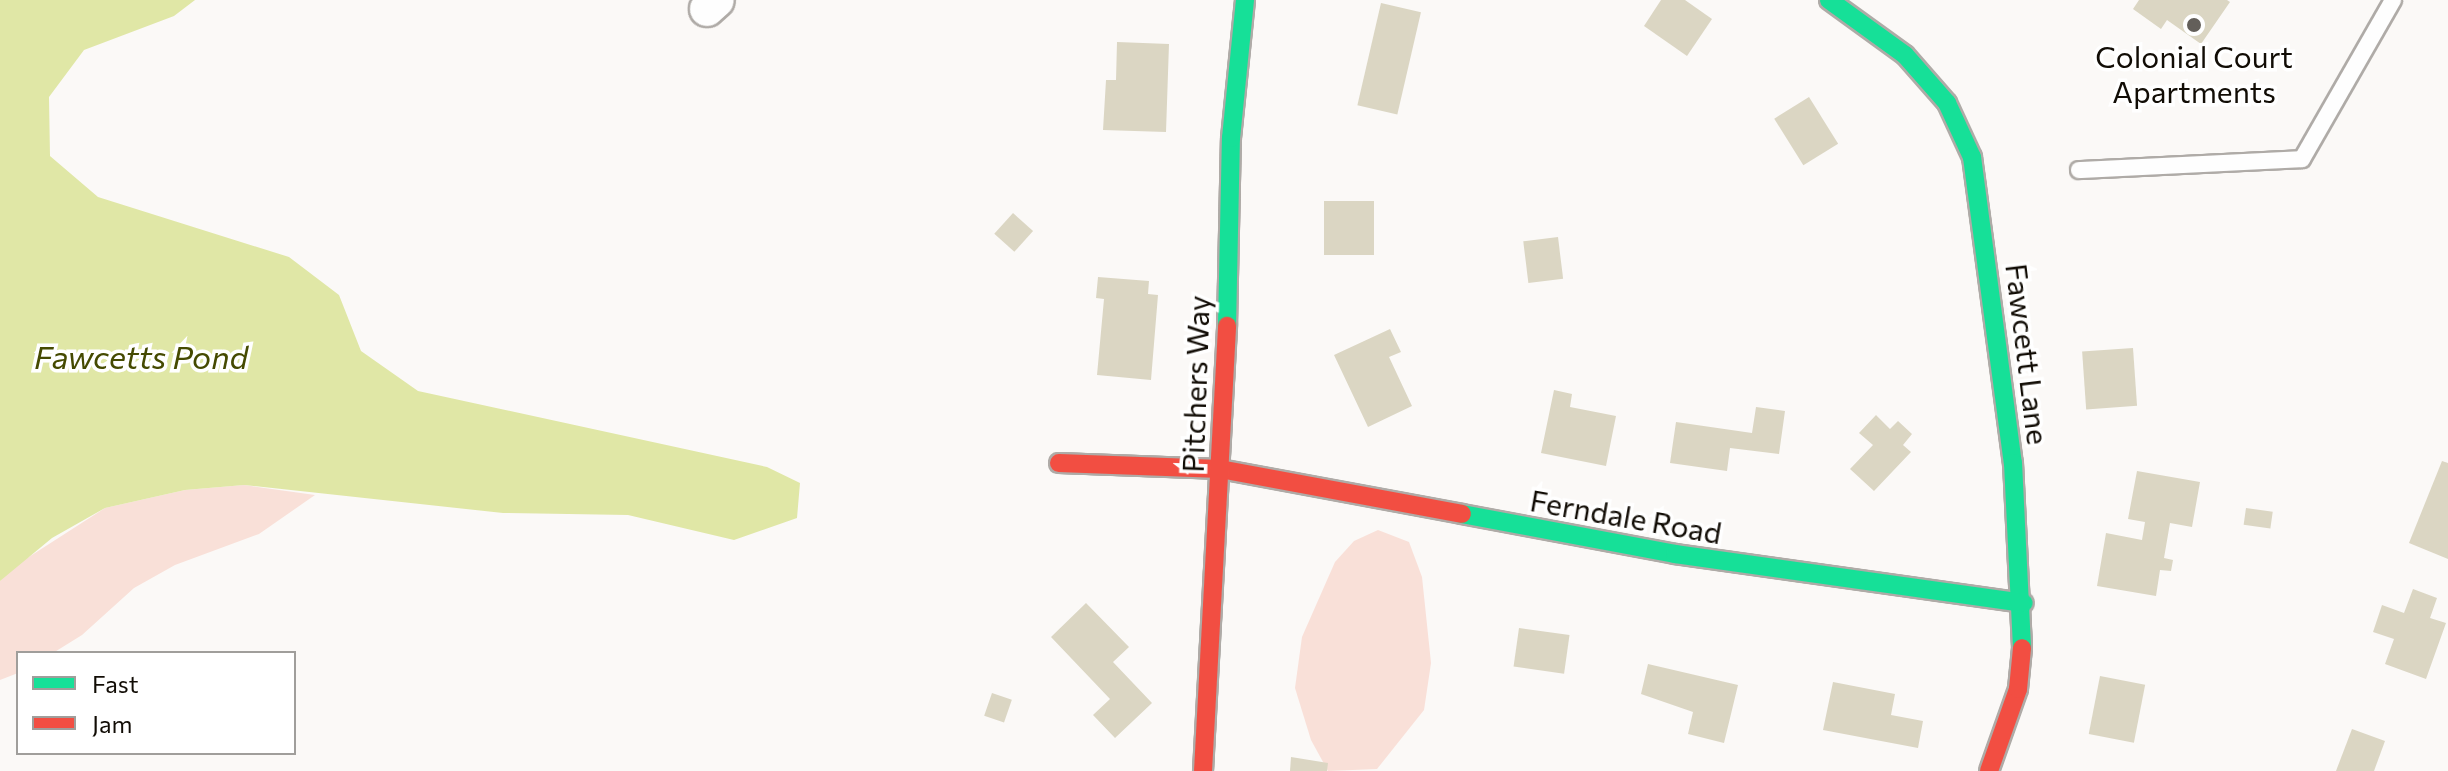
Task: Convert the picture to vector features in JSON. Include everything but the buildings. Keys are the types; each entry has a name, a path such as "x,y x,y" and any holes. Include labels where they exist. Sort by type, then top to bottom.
{"street":[{"name":"Pitchers Way","path":"1203,771 1220,469 1231,138 1245,0"},
{"name":"Fawcett Lane","path":"1829,0 1880,33 1924,74 1947,103 1972,157 2012,447 2024,603 2023,662 1989,771"},
{"name":"Ferndale Road","path":"1059,463 1220,469 1675,554 2024,603"}],"lane":[{"path":"2079,170 2302,159 2393,0"}],"shaded area":[{"path":"244,485 315,495 259,534 175,565 134,588 82,635 56,651 16,651 16,674 0,680 0,581 7,571 105,508 185,490"},
{"path":"1378,530 1409,542 1422,577 1431,663 1424,710 1377,769 1328,771 1311,740 1295,688 1302,637 1335,562 1354,541"}],"water":[{"name":"Fawcetts Pond","path":"0,0 195,0 174,16 84,50 49,97 50,156 98,197 289,257 339,295 361,351 418,391 767,467 800,483 797,518 734,540 628,515 503,513 244,485 185,490 105,508 52,538 0,581"}],"traffic: fast":[{"path":"1227,326 1231,138 1245,0"},
{"path":"1829,0 1905,55 1947,103 1972,157 2013,463 2022,648"},
{"path":"1462,514 1675,554 2024,603"}],"traffic: jam":[{"path":"1203,771 1227,326"},
{"path":"1059,463 1220,469 1462,514"},
{"path":"1989,771 2018,689 2022,648"}],"place":[{"name":"Colonial Court Apartments","path":"2194,25"}]}
